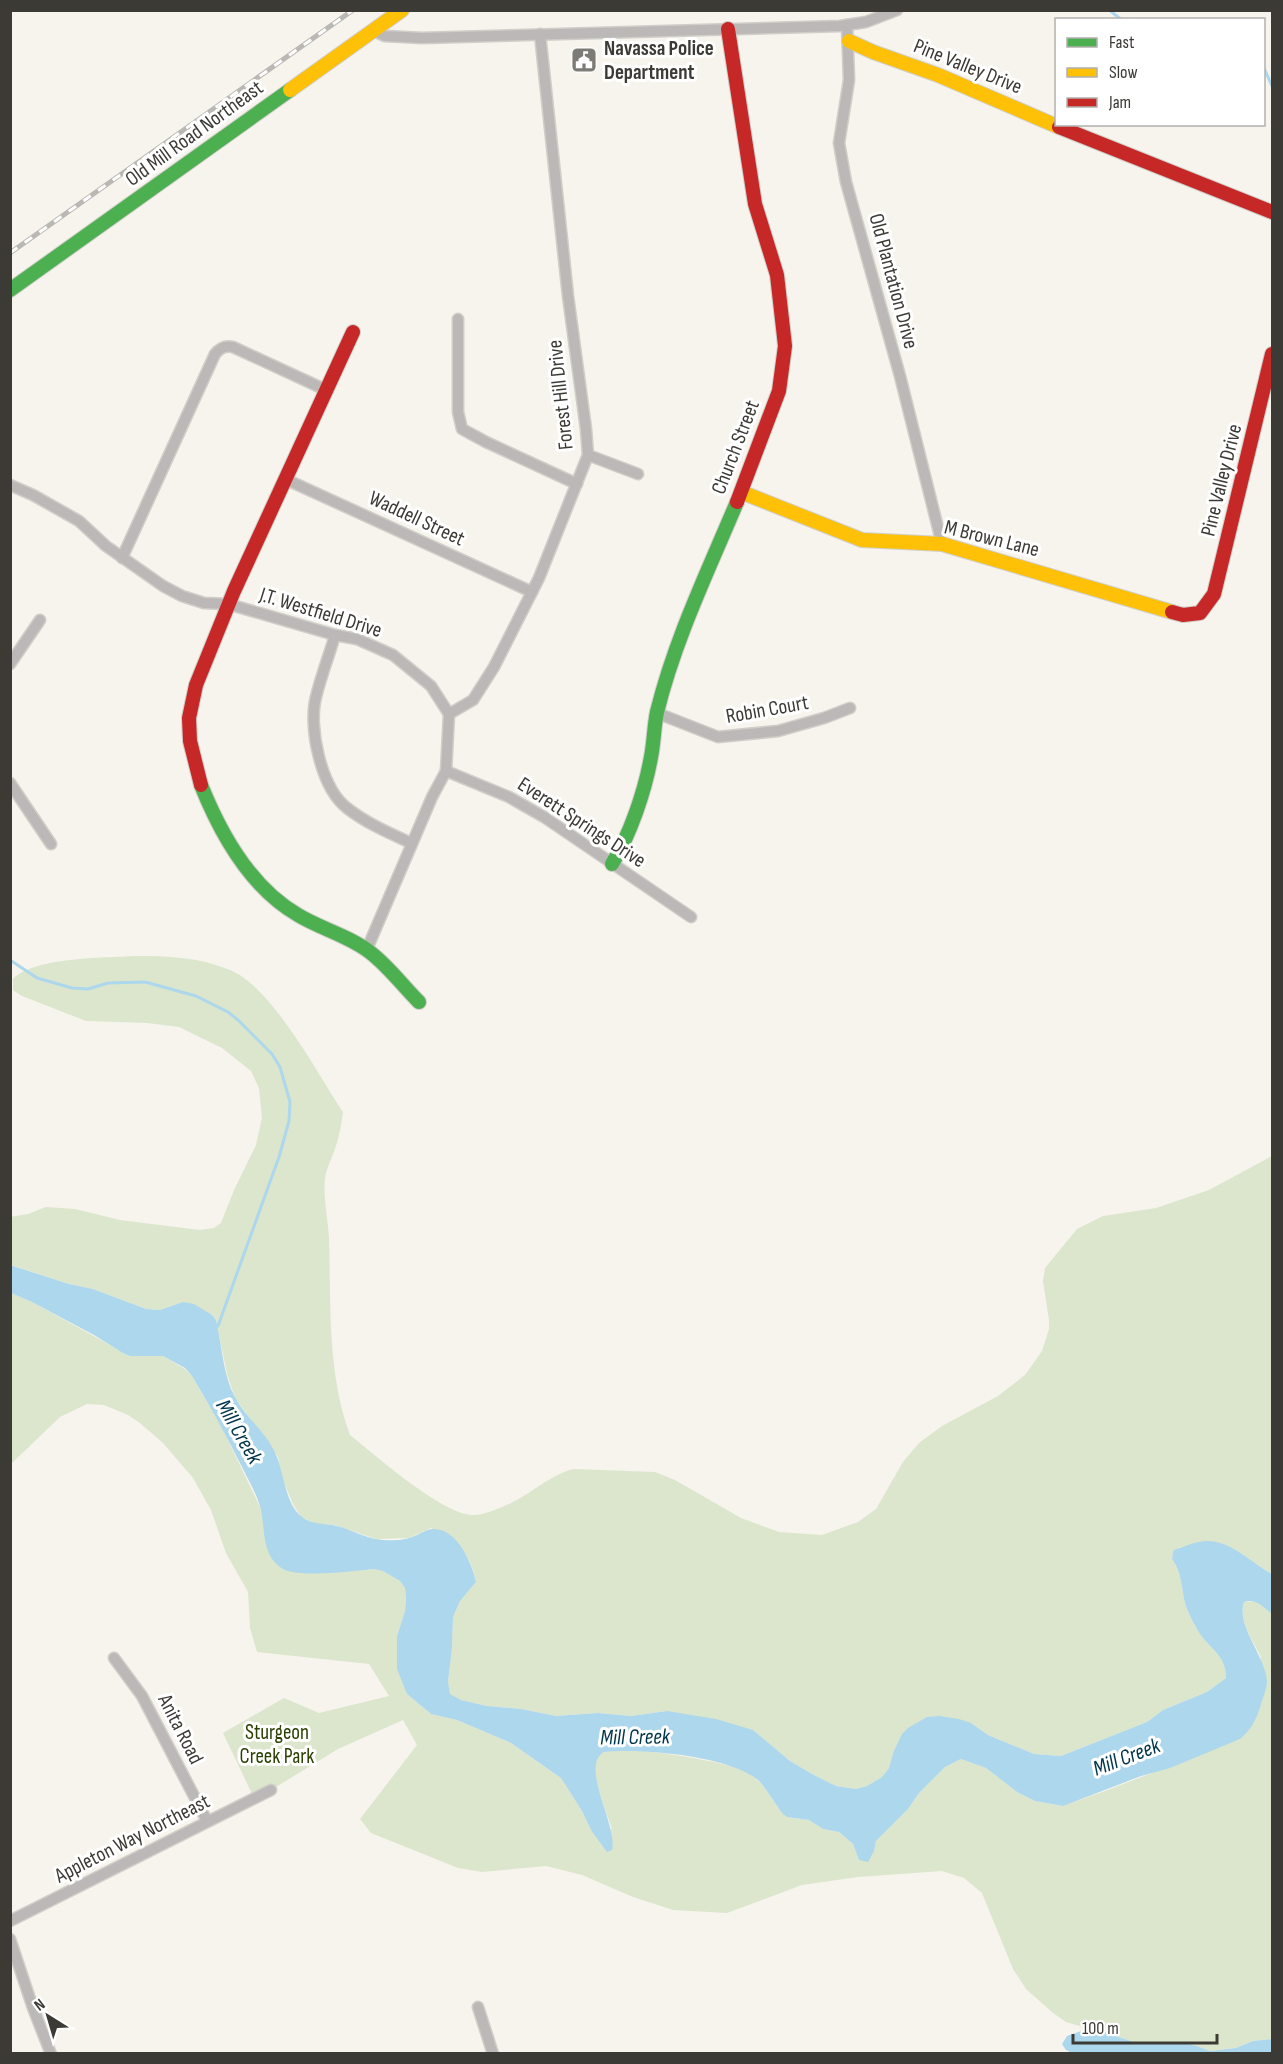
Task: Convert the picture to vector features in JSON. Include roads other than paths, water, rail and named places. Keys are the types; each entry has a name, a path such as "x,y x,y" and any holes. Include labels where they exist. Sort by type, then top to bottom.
{"street":[{"name":"Old Mill Road Northeast","path":"10,290 402,10"},
{"path":"374,31 381,35 398,37 847,25 897,10"},
{"name":"Old Plantation Drive","path":"847,25 849,80 839,143 846,182 900,376 942,544"},
{"name":"Church Street","path":"612,864 624,844 636,809 651,758 657,713 683,629 741,492 779,391 785,346 777,275 755,204 728,29"},
{"name":"Forest Hill Drive","path":"449,714 473,700 494,667 532,592 588,455 540,34"},
{"name":"Pine Valley Drive","path":"849,41 938,75 1055,125"},
{"name":"Pine Valley Drive","path":"1057,126 1272,212"},
{"path":"458,319 458,412 462,429 577,484"},
{"path":"353,332 228,604 192,694 189,716 190,739 193,762 214,817 243,864 276,901 312,924 367,949 419,1002"},
{"path":"122,558 219,349 233,347 326,390"},
{"name":"Pine Valley Drive","path":"1200,613 1214,594 1272,354"},
{"path":"588,455 638,474"},
{"name":"Waddell Street","path":"285,480 532,592"},
{"name":"J.T. Westfield Drive","path":"10,485 79,521 105,546 163,586 182,596 204,603 228,604 335,635 357,639 393,655 432,686 449,714"},
{"name":"M Brown Lane","path":"741,492 862,540 942,544 1183,615 1200,613"},
{"path":"10,664 40,620"},
{"path":"335,635 315,698 314,737 324,777 345,807 385,831 411,843"},
{"name":"Robin Court","path":"657,713 718,737 778,731 850,708"},
{"path":"367,949 411,843 446,771 449,714"},
{"name":"Everett Springs Drive","path":"446,771 509,797 544,817 691,917"},
{"path":"10,783 51,844"},
{"name":"Anita Road","path":"114,1658 142,1696 207,1821"},
{"name":"Appleton Way Northeast","path":"10,1921 271,1790"},
{"path":"10,1939 51,2054"},
{"path":"478,2007 494,2054"}],"water":[{"name":"Mill Creek","path":"10,1265 69,1284 93,1289 146,1309 160,1310 183,1302 194,1304 212,1315 216,1320 226,1370 236,1399 272,1447 279,1462 288,1496 302,1517 380,1540 404,1539 433,1529 442,1530 456,1540 467,1557 476,1582 460,1601 453,1617 448,1682 450,1694 461,1700 556,1716 598,1713 631,1716 667,1711 716,1719 753,1730 790,1761 812,1774 836,1786 856,1789 867,1786 882,1777 889,1768 902,1734 927,1717 959,1719 971,1723 988,1735 1034,1754 1061,1756 1147,1722 1163,1710 1207,1692 1226,1678 1220,1657 1202,1637 1188,1612 1178,1570 1172,1559 1173,1551 1176,1549 1197,1542 1209,1541 1235,1549 1272,1574 1272,1614 1252,1601 1244,1602 1243,1611 1247,1631 1265,1671 1267,1681 1258,1714 1251,1727 1240,1739 1170,1768 1141,1776 1063,1806 1035,1801 1017,1792 986,1768 961,1759 945,1767 919,1793 908,1809 876,1841 868,1862 859,1860 853,1844 839,1832 823,1829 809,1820 787,1817 758,1780 745,1772 727,1765 684,1756 640,1751 604,1752 597,1759 596,1770 597,1783 612,1839 612,1850 607,1852 591,1830 561,1778 511,1743 457,1720 431,1714 407,1694 397,1669 397,1636 405,1611 406,1599 405,1588 400,1581 383,1571 374,1569 301,1573 283,1569 276,1563 267,1549 262,1514 254,1492 212,1410 185,1368 163,1356 130,1356 123,1353 94,1335 11,1293"},
{"path":"1090,2028 1134,2042 1178,2042 1210,2051 1236,2048 1253,2041 1272,2039 1272,2053 1074,2054 1066,2050 1062,2044 1067,2036"}],"waterway":[{"path":"1109,10 1119,18"},
{"path":"1265,70 1272,86"},
{"path":"10,960 37,978 72,988 88,989 108,983 145,982 196,996 228,1012 238,1020 272,1054 280,1067 290,1102 289,1121 279,1157 218,1326 215,1327"}],"railway":[{"path":"10,253 353,10"}],"place":[{"name":"Navassa Police Department","path":"584,60"}],"park label":[{"name":"Sturgeon Creek Park","path":"277,1744"}]}
